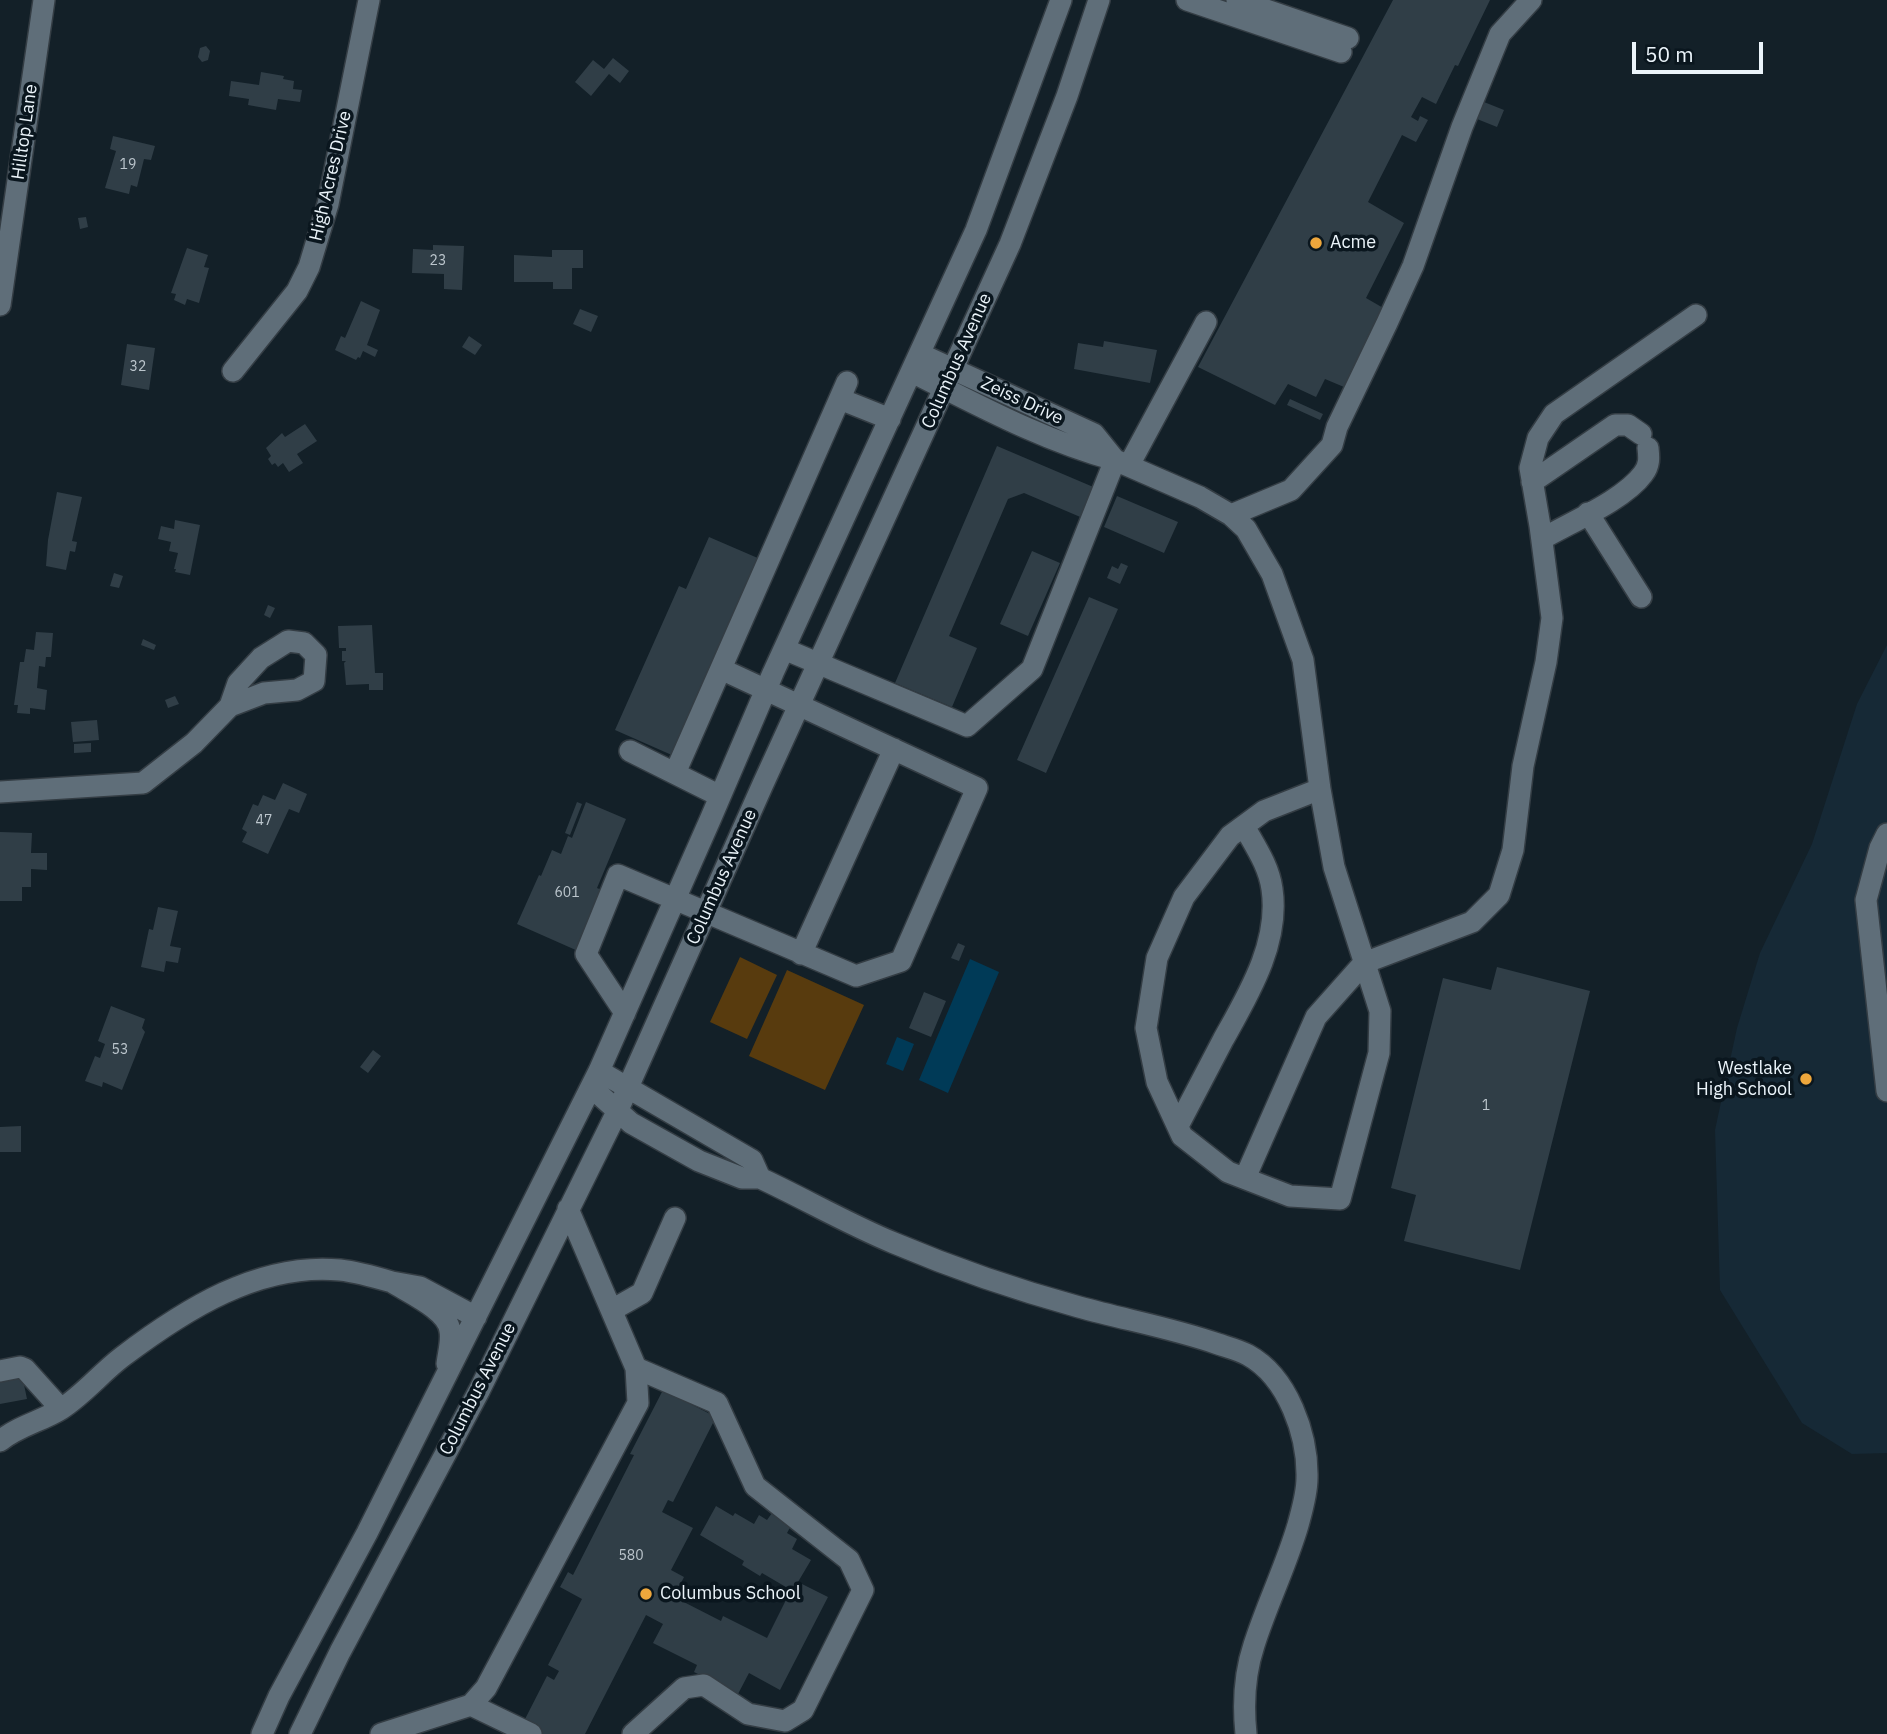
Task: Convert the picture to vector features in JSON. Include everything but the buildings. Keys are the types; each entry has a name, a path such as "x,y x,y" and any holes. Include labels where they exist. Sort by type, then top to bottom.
{"street":[{"name":"Hilltop Lane","path":"0,305 6,227 44,0"},
{"name":"High Acres Drive","path":"233,371 297,291 309,267 328,204 369,0"},
{"name":"Columbus Avenue","path":"262,1734 281,1691 367,1533 595,1079 765,690 976,230 1061,0"},
{"name":"Columbus Avenue","path":"299,1734 479,1391 617,1111 1015,232 1067,96 1099,0"},
{"path":"1188,0 1344,45 1237,0"},
{"path":"1231,515 1291,490 1332,445 1336,427 1388,323 1413,265 1461,127 1500,34 1531,0"},
{"path":"1321,789 1264,811 1230,836 1184,897 1157,958 1146,1028 1157,1082 1182,1136 1228,1172 1245,1178 1316,1017 1364,963 1472,922 1499,895 1513,850 1523,766 1546,662 1552,618 1530,468 1538,438 1554,414 1696,315"},
{"path":"784,649 967,726 1032,669 1122,462 1206,322"},
{"name":"Zeiss Drive","path":"916,363 950,379 1014,422 1078,450 1122,462 1200,497 1231,515 1247,529 1272,574 1303,660 1334,867 1380,1011 1379,1054 1340,1199 1290,1196 1245,1178"},
{"path":"675,774 844,390 890,419"},
{"path":"1532,482 1615,425 1628,425 1644,441 1650,459 1644,473 1623,493 1542,539"},
{"path":"1588,513 1641,597"},
{"path":"625,1013 586,954 618,875 856,976 901,961 976,788 721,670"},
{"path":"0,792 143,783 194,743 230,706"},
{"path":"802,954 894,749"},
{"path":"630,751 720,796"},
{"path":"1178,1126 1263,961 1273,925 1272,890 1265,862 1244,826"},
{"path":"1887,834 1880,848 1866,900 1887,1091"},
{"path":"595,1079 627,1088 752,1160 760,1178"},
{"path":"595,1079 617,1111 631,1124 699,1161 742,1178 760,1178 894,1242 1079,1307 1186,1333 1248,1354 1269,1372 1291,1403 1303,1436 1307,1454 1307,1482 1287,1561 1254,1646 1248,1669 1245,1734"},
{"path":"381,1734 471,1705 486,1688 638,1403 636,1368 568,1209"},
{"path":"612,1310 642,1293 675,1217"},
{"path":"514,1243 543,1260"},
{"path":"0,1441 23,1426 61,1409 121,1358 183,1314 228,1291 271,1276 318,1269 356,1272 419,1287 476,1317"},
{"path":"392,1282 440,1312 448,1320 451,1333 445,1378"},
{"path":"0,1371 25,1368 61,1409"},
{"path":"633,1734 684,1688 704,1685 748,1714 785,1720 803,1710 863,1590 849,1560 755,1486 717,1403 636,1368"},
{"path":"281,1691 312,1709"},
{"path":"471,1705 531,1734"}],"shaded area":[{"name":"Westlake High School","path":"1887,645 1887,1453 1852,1454 1802,1423 1720,1290 1715,1130 1737,1028 1760,953 1812,844 1857,704"},
{"path":"740,957 777,975 747,1039 710,1022"},
{"path":"787,970 864,1005 825,1090 749,1056"}],"water":[{"path":"970,959 999,972 948,1093 919,1080"},
{"path":"897,1037 914,1044 903,1071 886,1064"}],"place":[{"name":"Acme","path":"1316,243"},
{"name":"Westlake High School","path":"1806,1079"},
{"name":"Columbus School","path":"646,1594"}]}
